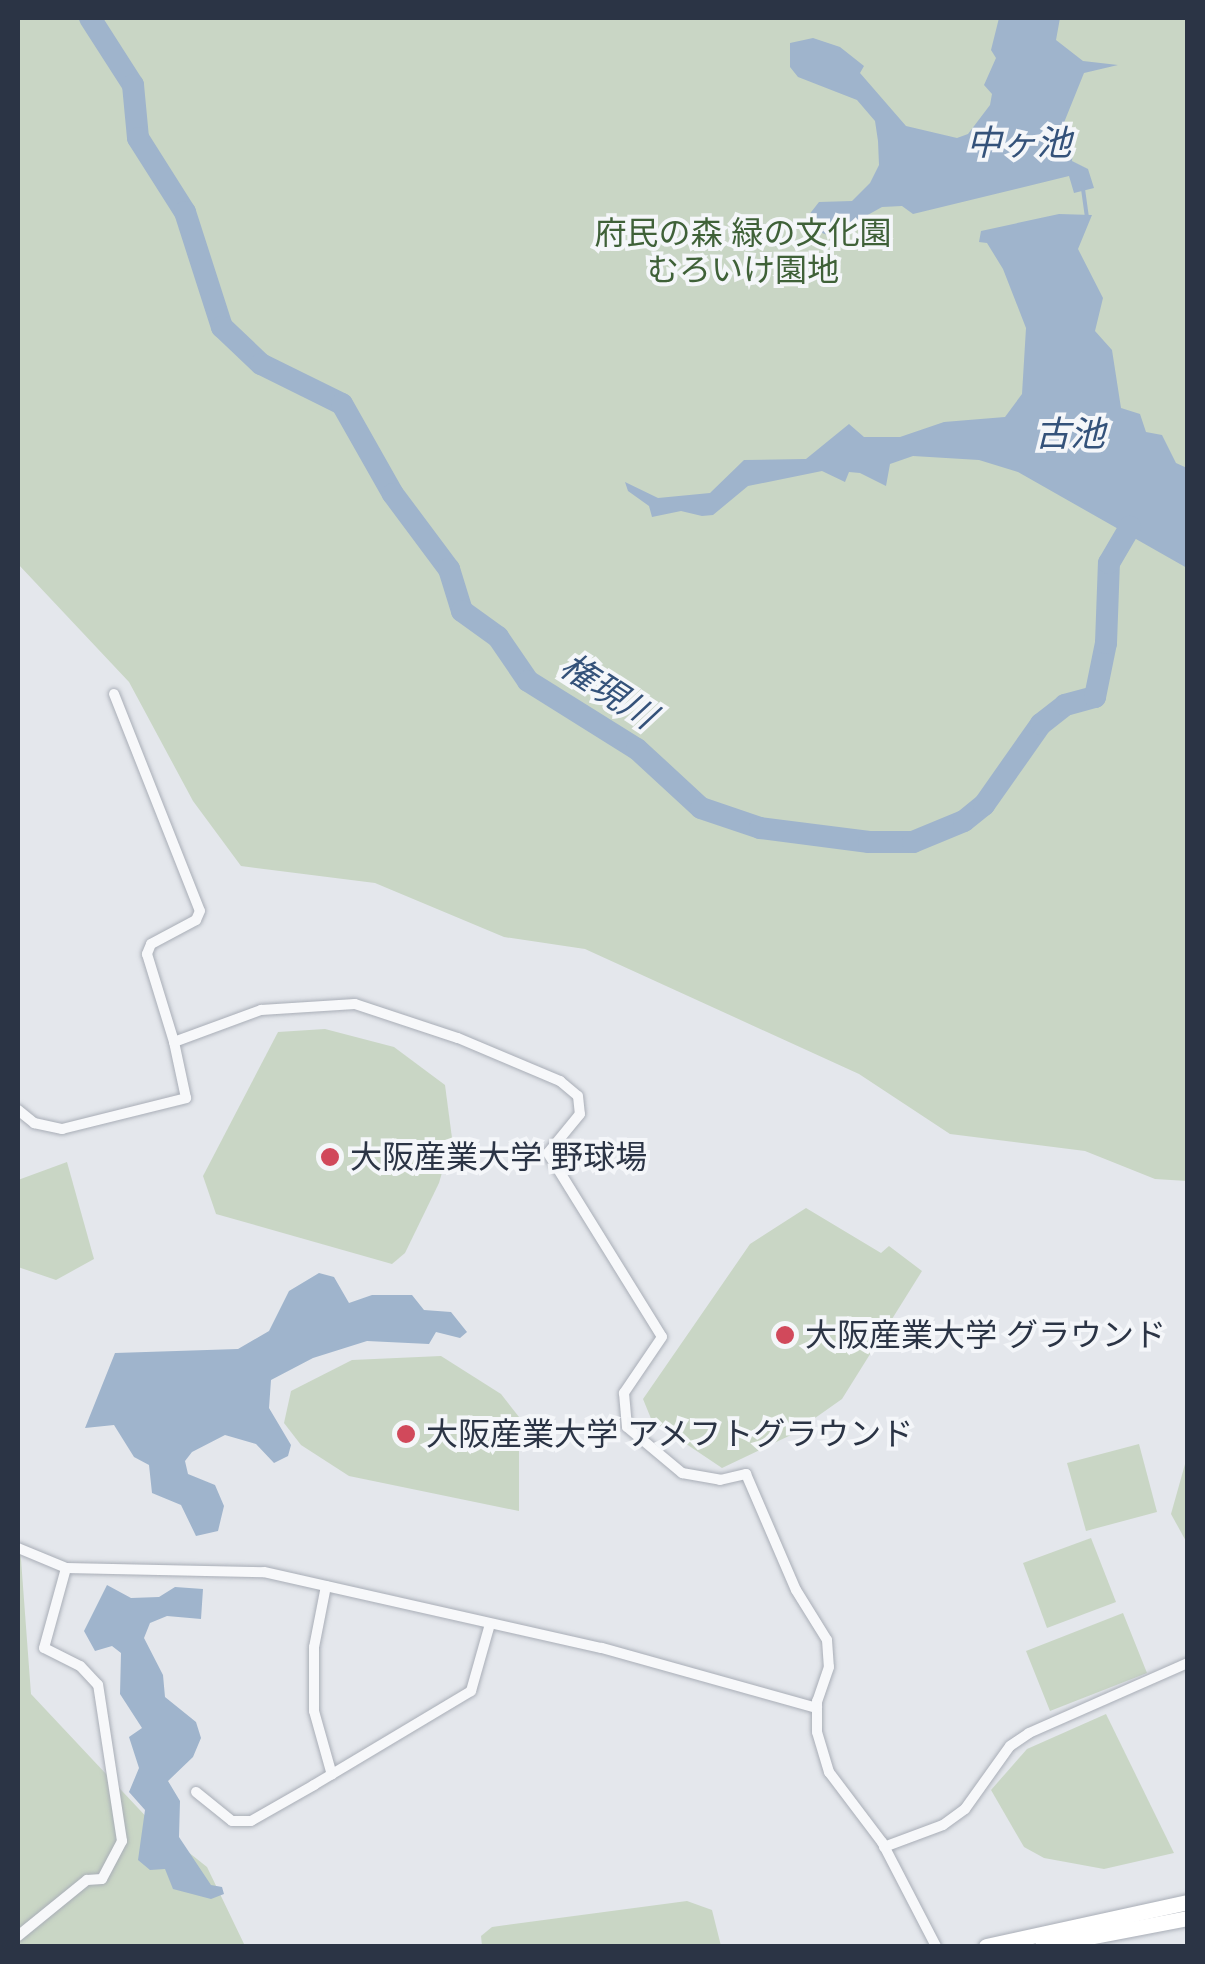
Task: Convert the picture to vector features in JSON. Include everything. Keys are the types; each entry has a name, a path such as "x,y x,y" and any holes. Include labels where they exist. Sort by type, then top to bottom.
{"main road":[{"path":"986,1946 1188,1902"},
{"path":"1042,1946 1188,1918"}],"street":[{"path":"18,1110 34,1123 62,1128 186,1098 148,954 151,944 196,920 200,911 114,694"},
{"path":"174,1042 262,1010 355,1004 475,1045 560,1081 578,1096 580,1114 548,1153 662,1338 624,1393 628,1427 682,1474 720,1480 746,1474 796,1590 826,1640 829,1667 816,1708 829,1772 884,1847 936,1946"},
{"path":"18,1548 66,1568 239,1569 326,1586 816,1708"},
{"path":"18,1936 87,1880 102,1880 122,1840 98,1685 80,1666 44,1648 66,1568"},
{"path":"326,1586 314,1647 314,1710 332,1775"},
{"path":"196,1792 232,1821 250,1822 471,1690 490,1624"},
{"path":"884,1847 954,1817 1010,1746 1029,1733 1188,1663"}],"green space":[{"name":"府民の森 緑の文化園 むろいけ園地","path":"18,18 1187,18 1187,1181 1155,1179 1085,1151 950,1134 859,1074 585,949 504,937 375,883 241,866 193,801 129,682 18,564"},
{"name":"大阪産業大学 野球場","path":"325,1029 394,1047 445,1085 452,1138 439,1183 405,1253 392,1264 216,1214 203,1176 278,1032"},
{"path":"67,1162 94,1259 56,1280 18,1267 18,1180"},
{"name":"大阪産業大学 グラウンド","path":"806,1208 881,1253 889,1246 922,1271 842,1399 791,1435 722,1468 652,1421 643,1399 750,1244"},
{"name":"大阪産業大学 アメフトグラウンド","path":"441,1356 501,1394 519,1417 519,1511 349,1476 301,1445 284,1423 291,1391 352,1360"},
{"path":"1139,1444 1157,1512 1086,1531 1067,1463"},
{"path":"1187,1457 1187,1543 1171,1514"},
{"path":"18,1519 31,1694 153,1824 207,1867 245,1946 18,1946"},
{"path":"1091,1538 1116,1602 1047,1628 1023,1563"},
{"path":"1123,1613 1147,1673 1050,1711 1026,1651"},
{"path":"1106,1714 1174,1853 1104,1869 1044,1858 1024,1847 991,1790 1027,1749"},
{"path":"687,1901 712,1910 721,1946 482,1946 481,1936 492,1927"}],"water":[{"name":"中ヶ池","path":"999,18 1060,18 1056,40 1083,61 1118,65 1084,73 1061,130 1074,141 1072,161 1088,169 1094,188 1074,193 1069,176 913,214 902,206 882,207 830,236 801,225 819,202 852,201 870,183 879,165 878,141 875,121 857,100 798,77 790,67 790,43 813,38 840,47 864,66 860,73 906,126 957,138 968,134 990,105 992,94 984,85 996,58 991,50"},
{"name":"古池","path":"1059,214 1092,215 1078,249 1103,298 1095,331 1112,350 1121,408 1140,414 1146,432 1162,435 1176,463 1187,468 1187,568 1018,472 979,460 913,456 890,464 886,486 860,473 849,472 845,482 822,471 748,486 713,515 702,516 681,511 652,517 649,506 628,491 625,482 658,498 710,493 744,460 806,459 849,424 864,437 900,437 944,422 1005,417 1022,394 1026,328 1003,269 987,243 979,242 981,231"},
{"path":"319,1273 334,1277 349,1303 372,1295 412,1295 424,1310 451,1312 467,1332 460,1338 436,1332 429,1344 367,1341 313,1358 271,1380 269,1408 291,1445 288,1456 274,1463 256,1444 225,1435 192,1452 185,1461 188,1474 215,1485 224,1506 218,1531 196,1536 181,1505 152,1493 149,1465 134,1457 114,1425 85,1428 115,1353 238,1349 269,1331 289,1291"},
{"path":"107,1585 131,1598 159,1597 175,1587 203,1589 201,1619 167,1616 150,1623 144,1638 163,1675 165,1697 196,1722 201,1738 193,1757 168,1781 180,1801 179,1837 211,1885 222,1887 224,1894 211,1899 173,1889 165,1869 150,1870 138,1860 145,1810 129,1792 139,1768 129,1737 142,1728 120,1694 121,1653 112,1646 95,1651 84,1631"}],"waterway":[{"name":"権現川","path":"90,18 133,85 138,138 185,212 222,327 261,364 342,404 393,494 449,569 462,611 498,637 528,681 637,749 701,808 760,828 869,842 913,842 964,821 984,805 1041,724 1065,705 1095,697 1106,643 1109,563 1130,527"},
{"path":"1083,189 1087,219"}],"place":[{"name":"大阪産業大学 野球場","path":"330,1157"},
{"name":"大阪産業大学 グラウンド","path":"785,1335"},
{"name":"大阪産業大学 アメフトグラウンド","path":"406,1434"}]}
